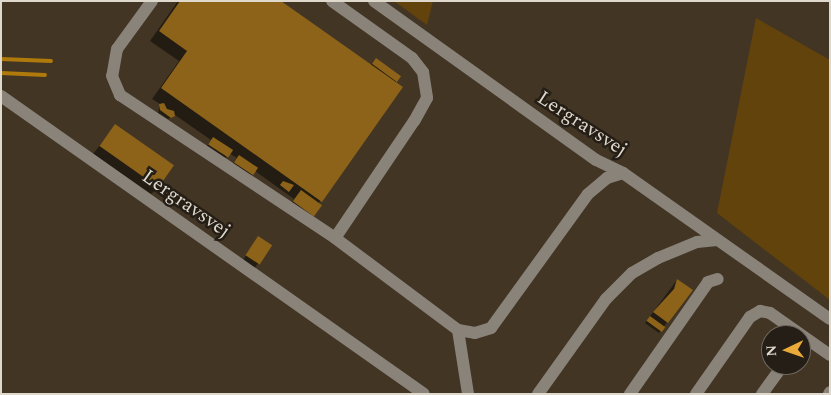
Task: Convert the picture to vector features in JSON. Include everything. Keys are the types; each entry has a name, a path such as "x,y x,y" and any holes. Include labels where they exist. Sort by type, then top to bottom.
{"lane":[{"path":"152,1 117,49 112,76 120,95 335,238 458,330 468,394"},
{"path":"332,1 412,58 423,72 426,98 414,121 335,238"},
{"name":"Lergravsvej","path":"374,1 596,160 623,173"},
{"name":"Lergravsvej","path":"1,96 424,394"},
{"path":"623,173 830,319"},
{"name":"Lergravsvej","path":"458,330 475,333 491,328 588,194 607,178 623,173"},
{"path":"538,394 606,299 632,273 658,258 697,242 718,240"},
{"path":"630,394 708,282 718,279"},
{"path":"696,394 750,317 760,311 770,313 785,325"},
{"path":"811,343 830,355"},
{"path":"762,394 776,375"}],"shaded area":[{"path":"394,1 433,1 427,25"},
{"path":"756,18 830,60 830,300 717,213"}],"building":[{"path":"180,1 281,1 403,87 322,202 161,88 187,51 159,31"},
{"path":"376,58 401,76 397,82 372,64"},
{"path":"164,103 167,109 174,111 175,116 171,118 160,110 159,104"},
{"path":"115,124 174,165 158,187 100,146"},
{"path":"213,137 233,150 228,158 208,145"},
{"path":"239,155 258,168 253,175 234,162"},
{"path":"283,181 294,185 289,192 280,185"},
{"path":"301,190 322,205 314,217 293,201"},
{"path":"258,236 272,245 260,265 245,255"},
{"path":"677,279 693,290 668,323 653,312 674,289"},
{"path":"650,316 665,327 662,332 646,321"}],"waterway":[{"path":"1,59 51,61"},
{"path":"1,73 45,75"}]}
